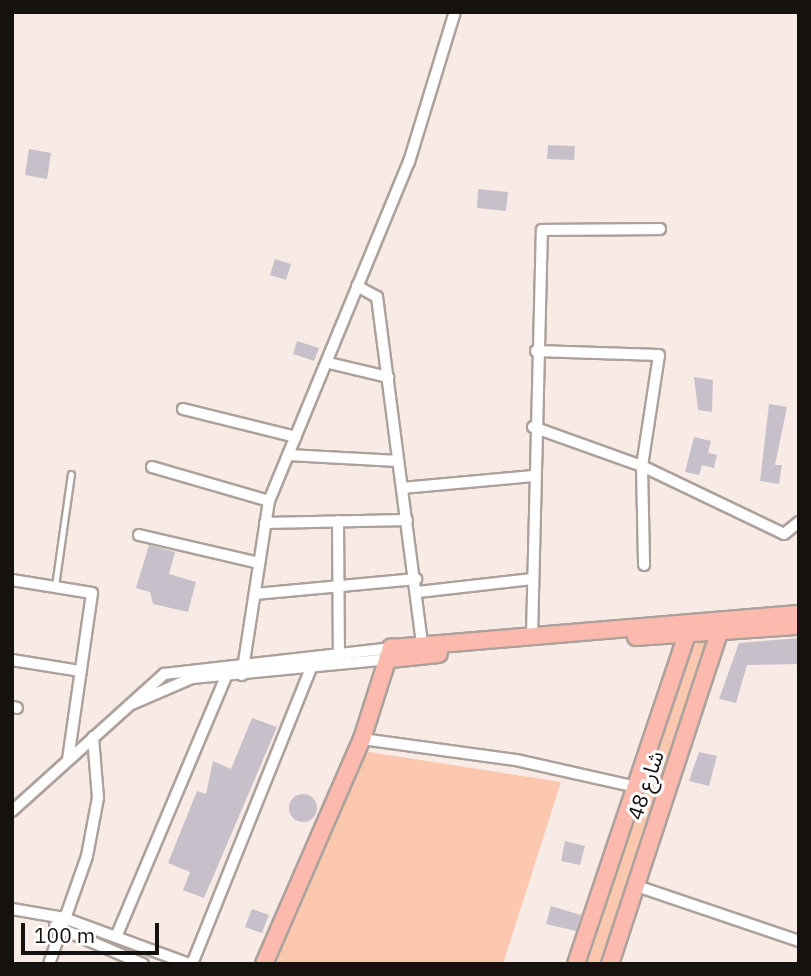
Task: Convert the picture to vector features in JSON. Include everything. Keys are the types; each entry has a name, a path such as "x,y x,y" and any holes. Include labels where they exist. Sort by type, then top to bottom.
{"main road":[{"path":"721,626 799,614"},
{"path":"390,653 422,645 532,635 721,626 799,626"},
{"name":"48 شارع","path":"610,964 721,626"},
{"path":"390,653 689,628"},
{"name":"48 شارع","path":"576,964 689,628"},
{"path":"264,964 362,739 390,653"}],"street":[{"path":"242,670 269,501 329,363 356,286 409,162 455,12"},
{"path":"532,635 533,427 542,230 660,229"},
{"path":"356,286 377,297 418,592 422,645"},
{"path":"536,351 659,355 642,466 644,565"},
{"path":"329,363 388,377"},
{"path":"183,409 296,437"},
{"path":"533,427 642,466 784,534 799,522"},
{"path":"288,455 398,461"},
{"path":"152,467 269,501"},
{"path":"402,488 533,476"},
{"path":"265,523 407,520"},
{"path":"338,522 339,658"},
{"path":"139,536 259,563"},
{"path":"255,594 338,590 416,579"},
{"path":"418,592 532,579"},
{"path":"12,580 92,593 68,760"},
{"path":"126,707 168,683 226,676 242,670 390,653"},
{"path":"12,811 164,674 310,670 390,653"},
{"path":"12,660 81,671"},
{"path":"12,909 49,919 64,918 116,937 165,960 190,964 310,670"},
{"path":"116,937 226,676"},
{"path":"49,964 58,929 87,856 98,799 93,737"},
{"path":"362,739 516,760 637,786"},
{"path":"634,885 799,941"},
{"path":"49,919 58,929 143,964"}],"lane":[{"path":"55,586 71,474"}],"shaded area":[{"path":"709,640 601,964 587,964 694,641"},
{"path":"363,751 561,782 503,964 273,964"}],"building":[{"path":"548,145 575,146 574,160 547,159"},
{"path":"29,149 51,153 47,179 25,175"},
{"path":"478,189 508,192 506,211 477,208"},
{"path":"275,259 291,264 286,280 270,275"},
{"path":"297,341 319,348 314,361 293,354"},
{"path":"694,377 713,380 712,412 698,410"},
{"path":"769,404 787,407 775,465 782,465 779,484 760,481"},
{"path":"694,437 711,441 708,453 717,455 714,468 702,465 699,475 685,472"},
{"path":"149,545 175,552 169,574 196,582 188,612 153,604 150,592 136,588"},
{"path":"799,638 799,664 747,665 736,703 719,699 739,643"},
{"path":"252,718 277,727 204,898 183,890 190,872 168,863 197,791 206,794 213,761 231,769"},
{"path":"699,752 717,756 709,786 689,781"},
{"path":"303,794 313,798 317,808 313,818 303,822 293,818 289,808 293,798"},
{"path":"565,841 585,846 580,865 561,861"},
{"path":"551,906 581,915 576,931 546,924"},
{"path":"252,909 269,915 262,933 245,927"}]}
